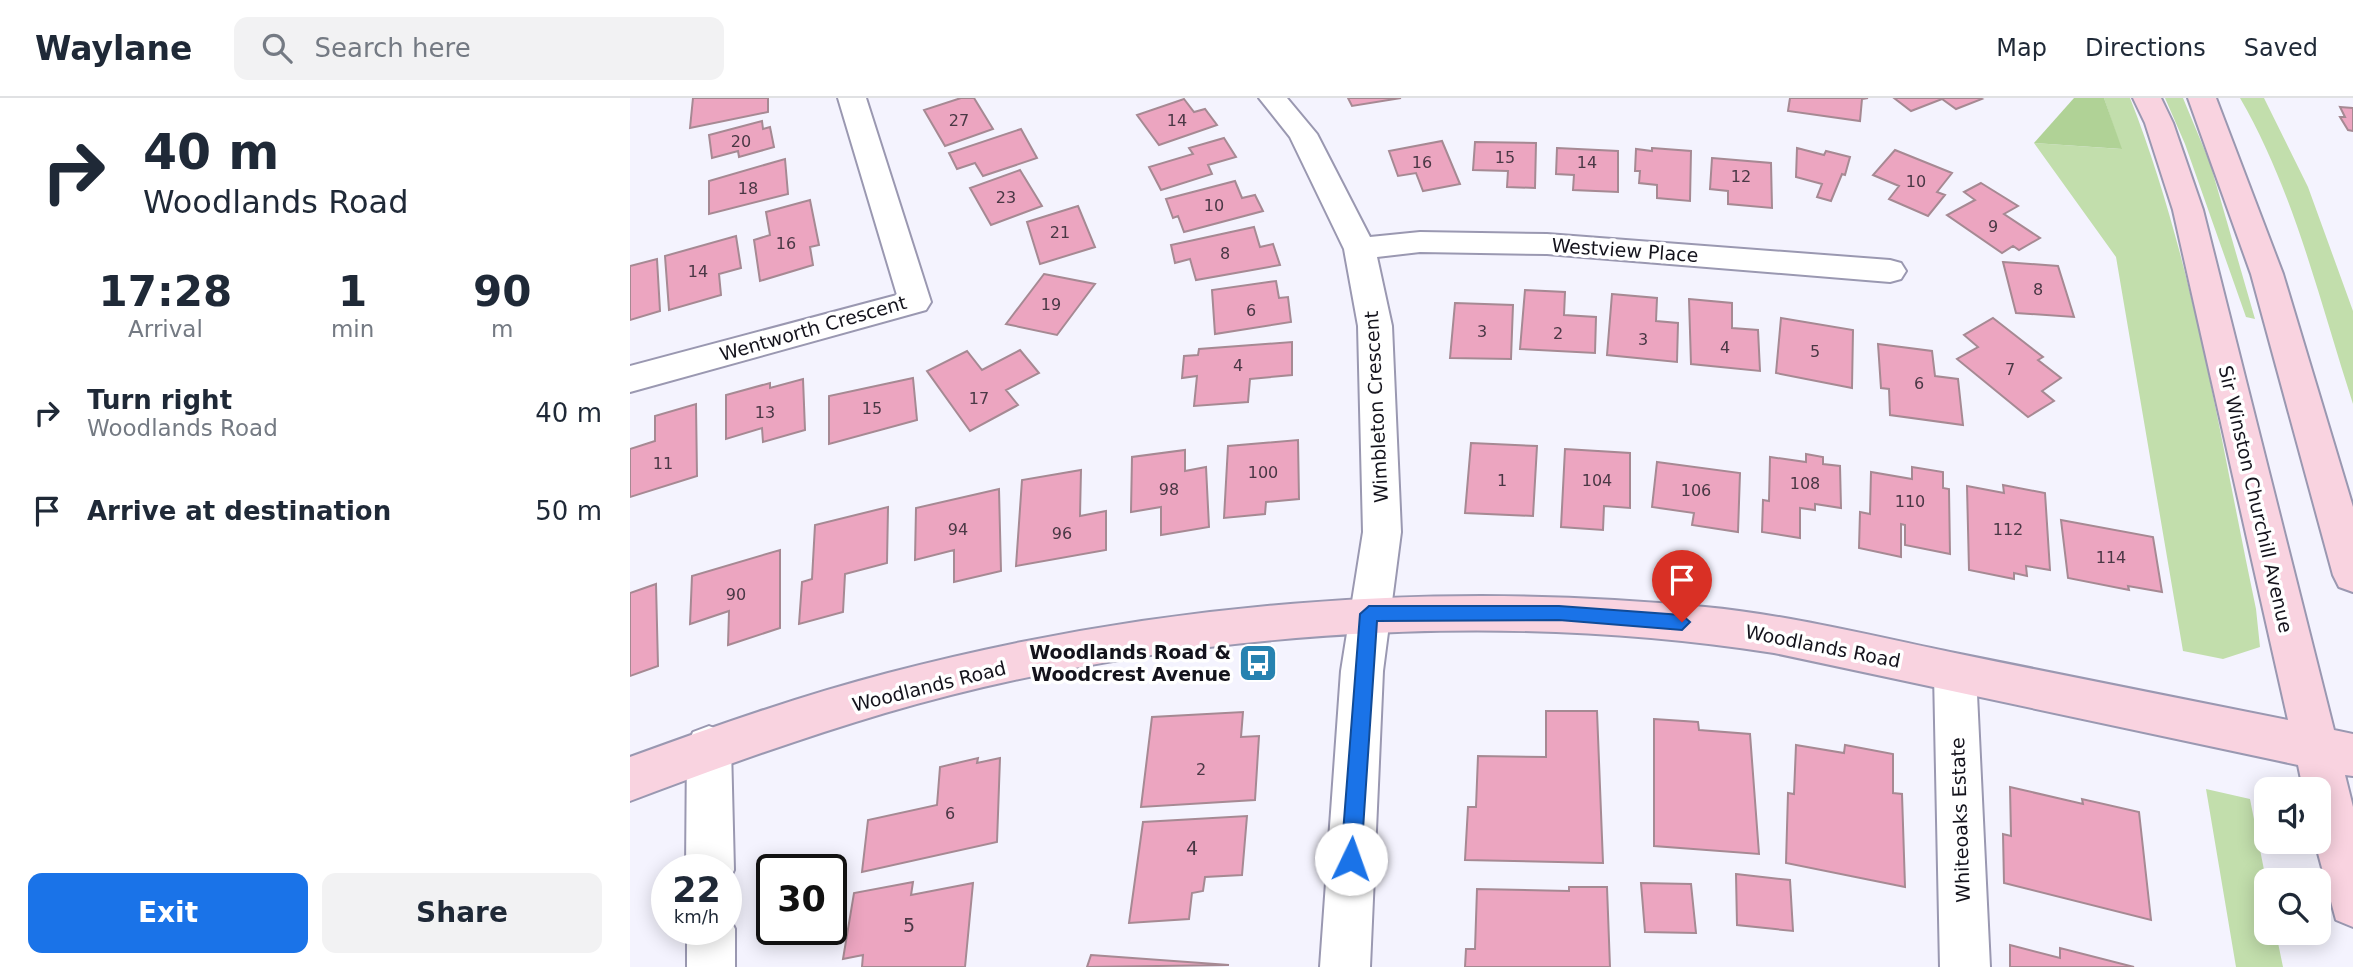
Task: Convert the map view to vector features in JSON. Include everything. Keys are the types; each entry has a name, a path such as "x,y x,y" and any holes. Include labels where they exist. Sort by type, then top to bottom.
{"main road":[{"name":"Sir Winston Churchill Avenue","path":"2147,98 2160,123 2188,210 2334,751 2353,903"},
{"path":"2202,98 2229,162 2265,268 2353,575"},
{"name":"Woodlands Road","path":"630,779 709,747 919,686 1025,662 1141,640 1255,624 1369,614 1490,612 1628,617 1789,637 2334,751"}],"street":[{"name":"Wentworth Crescent","path":"630,379 915,302 852,98"},
{"name":"Wimbleton Crescent","path":"1273,98 1303,134 1360,248 1375,326 1382,532 1369,614 1345,967"},
{"name":"Westview Place","path":"1360,248 1420,242 1547,244 1890,271"},
{"name":"Whiteoaks Estate","path":"1955,673 1965,967"},
{"path":"709,747 710,854"}],"green space":[{"path":"2074,98 2104,98 2122,149 2034,143"},
{"path":"2104,98 2130,98 2172,223 2204,351 2256,609 2260,647 2223,659 2183,651 2116,257 2034,143 2121,149"},
{"path":"2165,98 2183,98 2210,163 2255,319 2246,317 2185,144"},
{"path":"2240,98 2264,98 2308,187 2353,311 2353,404 2291,209 2259,134"},
{"path":"2206,789 2250,799 2254,819 2254,854 2261,854 2264,868 2254,868 2254,945 2278,945 2283,967 2236,967"}],"building":[{"path":"693,98 768,98 768,112 690,128"},
{"path":"961,98 974,98 993,129 945,146 924,110"},
{"path":"1348,98 1401,98 1352,106"},
{"path":"1790,98 1868,98 1862,99 1860,121 1788,111"},
{"path":"1894,98 1982,99 1956,109 1942,99 1911,111"},
{"path":"1184,99 1194,112 1205,109 1217,125 1159,145 1137,115"},
{"path":"2340,107 2353,108 2353,131 2348,130 2340,117 2345,117"},
{"path":"762,121 763,129 770,127 774,147 739,157 738,151 712,158 709,135"},
{"path":"1021,129 1037,158 983,176 975,163 957,169 949,153"},
{"path":"1224,138 1236,157 1208,165 1212,174 1161,190 1149,167 1193,154 1189,148"},
{"path":"1442,141 1460,184 1423,191 1416,173 1398,176 1389,151"},
{"path":"1475,142 1536,143 1535,188 1507,187 1508,171 1473,170"},
{"path":"1557,148 1618,151 1618,192 1573,190 1574,175 1556,174"},
{"path":"1652,148 1691,151 1690,201 1657,198 1657,185 1639,183 1640,171 1635,171 1636,149 1652,151"},
{"path":"1797,148 1824,155 1826,151 1850,157 1845,175 1842,174 1831,201 1817,197 1822,184 1796,177"},
{"path":"1895,150 1952,173 1937,192 1945,195 1928,216 1889,199 1899,186 1873,175"},
{"path":"1712,158 1771,163 1772,208 1728,204 1728,191 1710,189"},
{"path":"785,159 788,194 709,214 709,181"},
{"path":"1020,170 1042,206 991,225 970,188"},
{"path":"1235,181 1242,198 1255,195 1263,211 1184,232 1178,216 1173,218 1166,199"},
{"path":"1981,183 2018,206 2004,214 2040,238 2019,250 2013,246 2002,253 1947,215 1975,200 1964,192"},
{"path":"810,200 819,245 810,247 813,265 760,281 754,240 770,235 766,212"},
{"path":"1078,206 1095,247 1040,264 1027,222"},
{"path":"1254,227 1260,247 1273,244 1280,265 1196,280 1190,259 1175,263 1171,245"},
{"path":"736,236 741,268 719,274 721,295 669,310 665,256"},
{"path":"657,259 660,311 630,320 630,266"},
{"path":"2003,262 2058,266 2074,317 2016,313"},
{"path":"1044,274 1095,284 1057,335 1006,324"},
{"path":"1276,281 1279,298 1288,297 1291,322 1215,334 1212,290"},
{"path":"1525,290 1565,292 1564,315 1596,317 1595,353 1520,349"},
{"path":"1612,294 1657,298 1656,321 1678,323 1677,362 1607,355"},
{"path":"1689,299 1732,303 1732,328 1758,330 1760,371 1691,364"},
{"path":"1455,303 1513,305 1511,359 1450,358"},
{"path":"1781,318 1853,330 1852,388 1776,373"},
{"path":"1993,318 2043,357 2038,360 2061,378 2042,391 2054,401 2028,417 1957,359 1978,347 1964,335"},
{"path":"1292,342 1292,375 1250,379 1248,402 1194,406 1197,376 1182,378 1184,356 1198,355 1199,349"},
{"path":"1878,344 1932,351 1935,376 1958,379 1963,425 1890,415 1889,389 1881,388"},
{"path":"1020,350 1039,373 1006,390 1018,405 970,431 927,371 967,351 982,370"},
{"path":"913,378 917,420 829,444 829,396"},
{"path":"803,379 805,430 763,442 762,428 726,439 726,395 770,383 770,388"},
{"path":"696,404 697,476 630,497 630,449 655,441 655,416"},
{"path":"1298,440 1299,499 1266,502 1265,514 1224,518 1228,446"},
{"path":"1471,443 1537,446 1533,516 1465,513"},
{"path":"1565,449 1630,453 1630,508 1604,506 1603,530 1561,527"},
{"path":"1185,450 1185,471 1206,467 1209,527 1161,535 1161,507 1131,512 1132,457"},
{"path":"1806,454 1823,457 1823,464 1840,466 1841,508 1815,504 1815,510 1800,508 1800,538 1762,532 1763,500 1769,501 1770,457 1806,462"},
{"path":"1657,462 1740,473 1738,532 1692,525 1694,513 1652,507"},
{"path":"1912,467 1943,472 1943,488 1949,489 1950,554 1905,545 1905,525 1901,524 1901,557 1859,548 1860,512 1870,514 1871,472 1912,479"},
{"path":"1081,470 1080,516 1106,511 1106,550 1016,566 1022,480"},
{"path":"2003,485 2045,493 2050,570 2026,566 2027,576 2014,573 2014,579 1969,570 1967,486 2004,493"},
{"path":"999,489 1001,571 954,582 954,550 915,560 916,508"},
{"path":"888,507 887,563 845,574 843,612 799,624 802,582 812,579 815,525"},
{"path":"2061,520 2153,537 2162,592 2128,586 2129,590 2068,578"},
{"path":"780,550 780,628 728,645 729,611 690,624 692,576"},
{"path":"656,584 658,666 630,676 630,593"},
{"path":"1546,711 1597,711 1603,863 1465,860 1468,807 1476,807 1478,756 1546,757"},
{"path":"1243,712 1241,737 1259,736 1255,800 1141,807 1152,717"},
{"path":"1654,719 1698,722 1699,730 1750,734 1759,854 1654,846"},
{"path":"1796,745 1844,753 1845,745 1893,754 1893,793 1902,794 1905,887 1786,863 1788,793 1794,794"},
{"path":"978,758 977,763 1000,758 997,842 862,872 868,820 937,805 940,767"},
{"path":"2010,787 2083,804 2082,799 2139,812 2151,920 2004,883 2003,834 2011,836"},
{"path":"1247,816 1242,875 1205,877 1203,891 1192,893 1189,919 1129,923 1143,822"},
{"path":"1736,874 1790,880 1793,931 1737,925"},
{"path":"913,882 911,895 973,883 965,967 862,967 863,955 843,959 854,893"},
{"path":"1641,883 1691,884 1696,933 1645,932"},
{"path":"1569,887 1607,887 1610,967 1465,967 1466,949 1475,949 1477,889 1569,891"},
{"path":"2010,945 2060,958 2060,948 2134,967 2010,967"},
{"path":"1091,955 1229,965 1087,967"}],"place":[{"name":"Woodlands Road & Woodcrest Avenue","path":"1258,663"}],"route":[{"path":"1351,859 1369,614 1559,613 1682,622"}]}
